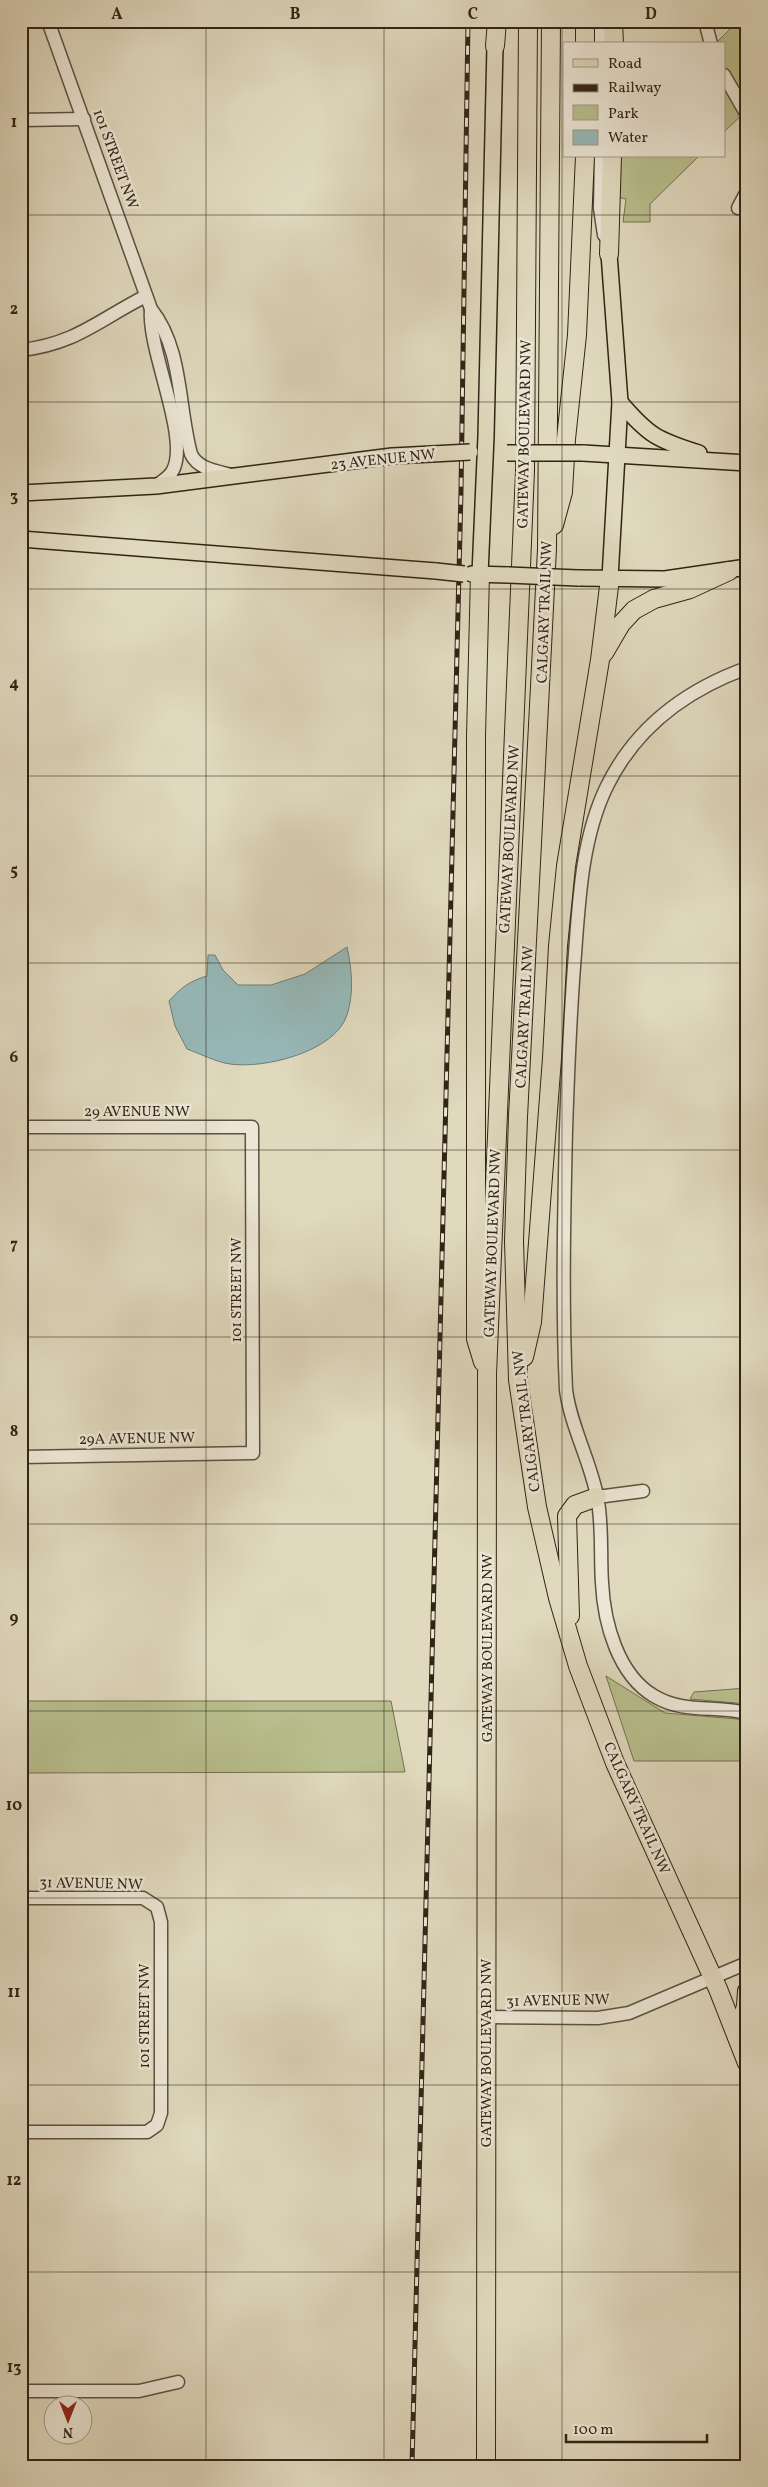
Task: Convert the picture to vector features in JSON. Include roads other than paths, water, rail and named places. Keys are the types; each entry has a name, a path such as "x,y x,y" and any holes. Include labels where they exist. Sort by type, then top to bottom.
{"highway":[{"path":"495,46 496,21"},
{"name":"GATEWAY BOULEVARD NW","path":"486,2466 487,1374 502,977 524,489 528,21"},
{"name":"CALGARY TRAIL NW","path":"551,21 547,549 514,1241 518,1380 537,1507 570,1641 586,1689 615,1763 713,1978 747,2063"},
{"path":"585,21 585,42"},
{"path":"614,21 614,42"},
{"path":"547,549 563,492 566,439 577,335 585,158"},
{"path":"609,254 612,158"},
{"path":"600,660 621,624 634,610 654,599 690,589 729,571"},
{"path":"472,574 476,736 476,1339 487,1374"},
{"path":"518,1380 532,1322 564,884 600,660 610,578"},
{"path":"570,1641 567,1516 575,1504 597,1497"},
{"path":"737,2037 746,2006 747,1991"}],"main road":[{"path":"472,574 495,46"},
{"path":"609,254 620,402 619,455 610,578"},
{"path":"620,402 642,428 654,436 671,444 722,460"},
{"name":"23 AVENUE NW","path":"21,493 156,486 392,456 478,452 583,453 747,463"},
{"path":"21,539 472,574 665,580 747,567"}],"street":[{"name":"101 STREET NW","path":"48,21 146,296 151,309 160,320 174,362 193,458 202,466 236,477"},
{"path":"600,42 601,21"},
{"path":"704,21 710,42"},
{"path":"726,78 747,115"},
{"path":"21,120 84,119"},
{"path":"601,158 600,208 602,229 609,254"},
{"path":"738,208 747,191"},
{"path":"21,350 55,344 71,338 146,296"},
{"name":"101 STREET NW","path":"151,309 150,324 170,405 177,455 172,471 156,486"},
{"path":"747,668 694,692 667,711 643,732 620,762 607,785 597,810 587,850 577,926 571,1007 564,1212 566,1390 570,1412 597,1497 602,1535 601,1568 604,1601 614,1641 626,1668 644,1689 672,1704 690,1709 747,1713"},
{"name":"29 AVENUE NW","path":"21,1127 252,1127"},
{"name":"101 STREET NW","path":"252,1127 253,1452"},
{"name":"29A AVENUE NW","path":"21,1457 253,1452"},
{"path":"597,1497 643,1491"},
{"name":"31 AVENUE NW","path":"21,1898 142,1898 157,1907"},
{"name":"101 STREET NW","path":"21,2132 147,2132 157,2125 160,2113 161,1918 157,1907"},
{"path":"713,1978 747,1963"},
{"name":"31 AVENUE NW","path":"486,2017 570,2019 617,2016 644,2009 713,1978"},
{"path":"21,2391 139,2391 178,2382"}],"water":[{"path":"347,947 352,981 347,1015 340,1028 314,1048 279,1060 244,1065 219,1062 187,1049 175,1026 169,1001 177,992 195,980 207,976 208,955 215,955 223,970 238,985 271,985 305,974"}],"railway":[{"path":"412,2466 461,491 468,21"}]}
